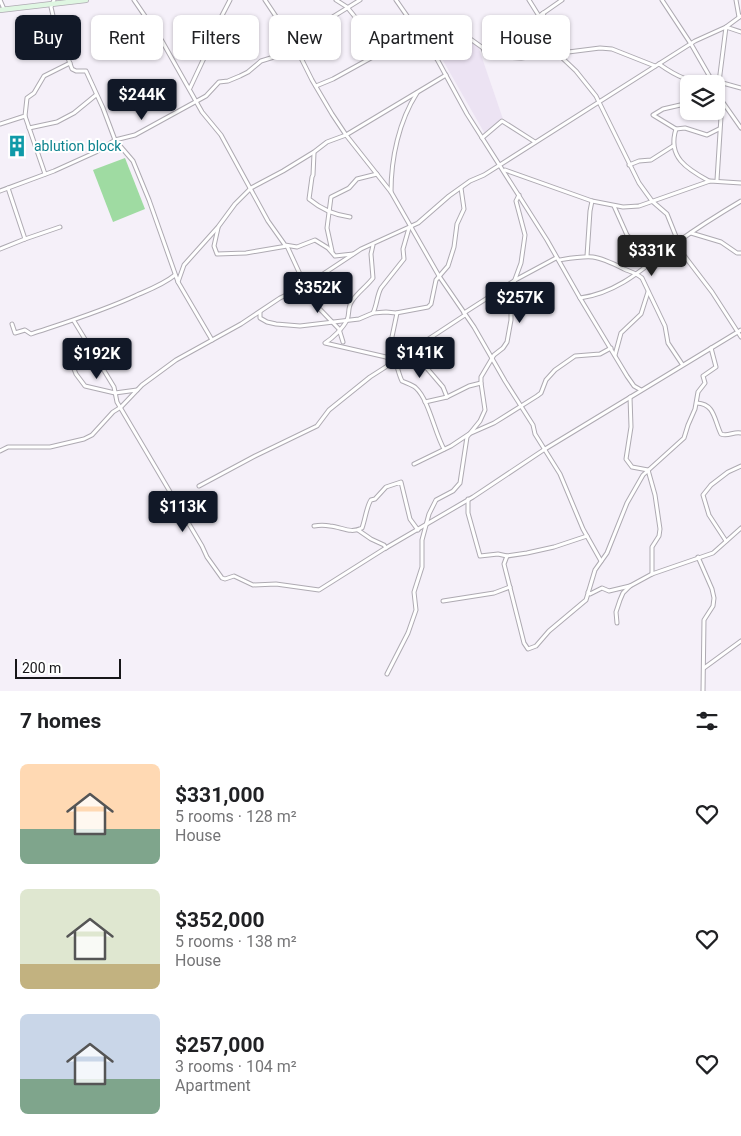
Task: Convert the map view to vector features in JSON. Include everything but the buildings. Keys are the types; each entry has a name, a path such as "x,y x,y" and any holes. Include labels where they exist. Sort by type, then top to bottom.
{"street":[{"path":"0,0 2,10 52,2 86,0"},
{"path":"134,0 162,41 202,112 225,141 276,233 287,246 313,302 339,329 344,342"},
{"path":"190,89 216,27 230,0"},
{"path":"265,0 275,15"},
{"path":"336,0 347,7 353,15"},
{"path":"335,15 360,0"},
{"path":"396,0 406,15"},
{"path":"529,0 538,15"},
{"path":"540,15 562,0"},
{"path":"662,0 709,75"},
{"path":"0,451 8,447 50,447 84,439 96,431 112,412 121,406 149,379 176,360 260,312 280,298 305,286 354,254 410,228 461,187 691,44 726,27 740,16 736,0"},
{"path":"52,2 54,20 70,63 76,71 86,71 103,108 114,140 133,161 178,282 212,340"},
{"path":"726,27 741,32"},
{"path":"720,75 726,27"},
{"path":"472,40 482,48"},
{"path":"570,51 600,48 612,49 657,65 680,78"},
{"path":"0,190 96,152 114,140 135,135 206,96 220,82 228,81 248,72 261,61 269,58"},
{"path":"302,60 346,135 391,192 439,276 474,327 492,360 533,425 535,434 560,474 587,536 602,561"},
{"path":"316,86 333,79 367,60"},
{"path":"438,60 498,165 504,170 547,240 632,384 642,390"},
{"path":"564,60 576,71 599,101 630,165 652,201 672,221 678,242 691,265 740,331 741,337"},
{"path":"44,174 25,116 27,98 34,93 44,76 70,63"},
{"path":"178,282 184,265 218,227 235,204 251,188 314,152 327,142 346,135 446,75"},
{"path":"725,84 741,88"},
{"path":"391,192 397,142 405,114 417,92"},
{"path":"29,128 57,122 74,113 96,95"},
{"path":"680,105 663,109 653,115 676,129 684,128 707,135 719,129"},
{"path":"725,105 741,128"},
{"path":"0,124 25,116"},
{"path":"718,180 720,120"},
{"path":"482,138 502,121 535,142"},
{"path":"676,129 673,146 679,160 694,172 710,181"},
{"path":"630,165 639,161 651,160 673,146"},
{"path":"314,152 314,175 308,199 319,208 350,217"},
{"path":"504,170 592,201 614,206 639,206 710,181 718,180 741,183"},
{"path":"333,254 327,228 330,198 349,188 357,179 377,174"},
{"path":"260,312 260,318 267,322 286,326 300,326 359,319 373,313 397,313 430,306 439,276 448,266 454,247 456,224 464,209 461,187"},
{"path":"8,188 25,239"},
{"path":"387,674 408,633 416,610 414,592 422,567 422,540 429,514 436,500 453,491 460,483 469,434 484,413 481,383 483,372 507,342 516,294 514,282 521,263 525,235 516,200 519,195"},
{"path":"587,256 592,201"},
{"path":"580,298 613,288 637,274 678,242 741,201"},
{"path":"614,206 627,235 655,260"},
{"path":"0,249 60,227"},
{"path":"218,227 214,246 217,254 246,253 287,246 297,247 315,240 337,256 354,254"},
{"path":"373,313 378,303 381,288 404,259 403,249 410,228"},
{"path":"691,233 721,242 737,253 741,253"},
{"path":"373,244 371,254 373,278 358,292 348,307 347,320 326,343 386,357 394,362"},
{"path":"447,397 443,387 425,366 434,359 427,340 514,282 557,259 587,256 609,261 642,278 665,326 668,343 682,364"},
{"path":"12,324 16,333 24,330 31,334 74,321 166,282 175,274"},
{"path":"615,355 621,333 641,314 648,291"},
{"path":"397,313 389,351 393,355 396,370 402,381 416,388 424,402 436,429 436,437 444,449"},
{"path":"74,321 110,380 117,402 186,522 202,546 206,557 222,578 234,576 253,584 276,584 320,590 630,396 740,331"},
{"path":"414,464 494,422 539,394 547,378 573,357 600,354 611,348"},
{"path":"507,556 504,564 524,643 528,649 536,646 549,631 586,600 595,570 607,553 628,503 643,475 684,438 697,403 698,392 704,383 703,376 716,367 711,348"},
{"path":"68,354 76,374 84,386 114,393 138,389"},
{"path":"200,486 255,456 318,426 329,410 370,377 394,362"},
{"path":"424,402 447,397 469,386 481,383"},
{"path":"630,396 631,427 626,459 632,467 648,470"},
{"path":"697,403 710,408 721,434 741,432"},
{"path":"726,541 709,515 703,495 711,485 728,472 741,466"},
{"path":"648,470 655,495 660,529 659,536 652,547 652,574"},
{"path":"314,526 332,526 345,530 358,530 362,528 368,513 368,503 375,499 386,487 401,482 410,520 418,530"},
{"path":"468,499 468,513 480,556 498,554 507,556 554,547 587,536"},
{"path":"588,592 590,594 602,588 609,592 630,586 652,574 713,553 741,528"},
{"path":"358,530 386,548"},
{"path":"698,557 714,598 713,606 704,620 703,691"},
{"path":"616,623 616,612 620,600 630,586"},
{"path":"443,601 494,593 510,587"},
{"path":"703,669 741,641"}],"shaded area":[{"path":"472,42 478,46 503,119 485,134 443,60 472,60"}],"green space":[{"path":"125,158 145,209 113,222 93,170"}],"place":[{"name":"ablution block","path":"17,146"}]}
